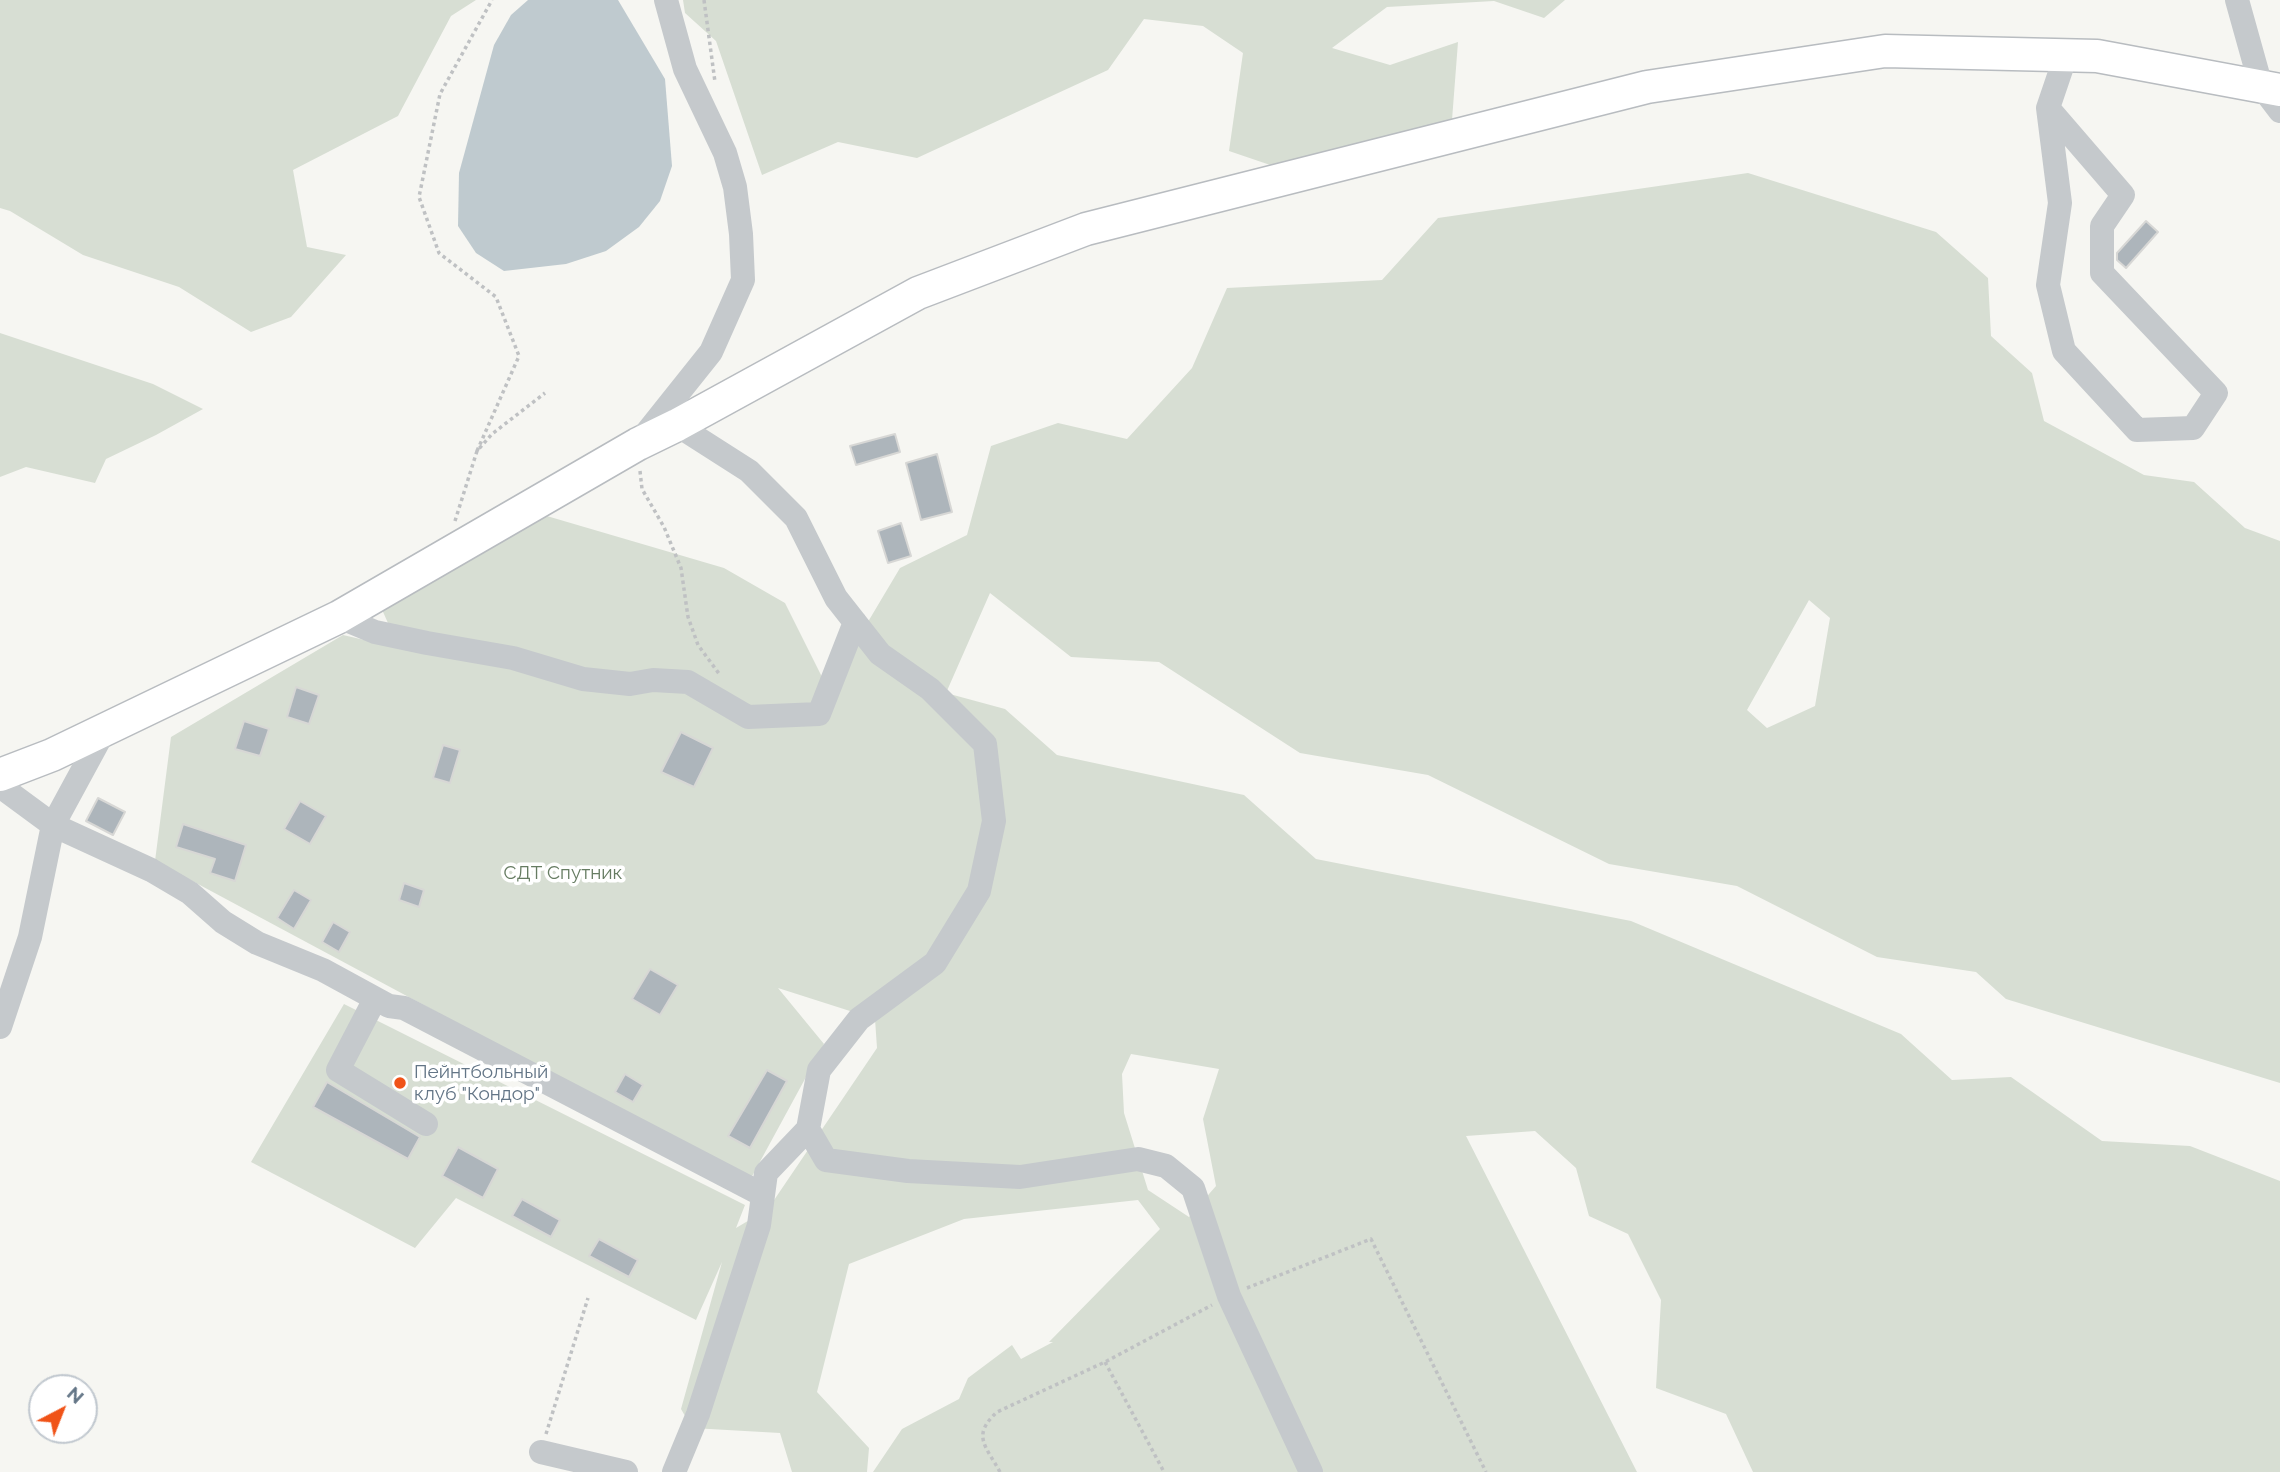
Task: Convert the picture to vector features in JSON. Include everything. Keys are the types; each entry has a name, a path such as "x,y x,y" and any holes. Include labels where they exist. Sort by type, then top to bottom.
{"main road":[{"path":"0,775 104,731 339,617 638,444 918,293 1086,229 1647,86 1885,51 2097,55 2274,96"}],"street":[{"path":"638,444 711,352 743,280 735,187 725,153 685,69 666,0"},
{"path":"2237,0 2274,96"},
{"path":"2048,107 2123,195 2102,226 2102,273 2216,393 2193,428 2137,430 2064,351 2048,285 2060,203 2048,107 2066,55"},
{"path":"674,1472 698,1414 759,1225 766,1173 808,1129 818,1070 859,1019 935,963 979,891 994,821 985,744 930,689 880,654 836,598 796,518 749,471 677,425"},
{"path":"339,617 375,632 513,658 583,678 630,684 653,680 688,682 748,717 819,714 855,622"},
{"path":"0,1027 30,937 53,825 104,731"},
{"path":"0,786 53,825 151,870 190,893 223,922 257,943 323,970 389,1006 404,1007 763,1195"},
{"path":"375,999 338,1070 426,1124"},
{"path":"808,1129 826,1160 908,1171 1020,1177 1138,1159 1166,1166 1193,1188 1229,1296 1311,1472"},
{"path":"541,1452 626,1472"}],"path":[{"path":"443,558 477,451 519,356 496,297 439,253 419,197 440,94 492,0"},
{"path":"704,0 716,88"},
{"path":"477,451 492,434 545,393"},
{"path":"638,444 642,489 664,527 681,568 688,617 698,645 726,684"},
{"path":"1000,1472 982,1438 985,1423 998,1412 1105,1362 1229,1296 1371,1239 1486,1472"},
{"path":"541,1452 588,1298"},
{"path":"1105,1362 1164,1472"}],"green space":[{"path":"0,0 476,0 451,16 398,116 293,170 307,247 346,255 291,317 251,332 179,287 83,255 10,211 0,208"},
{"path":"683,0 1565,0 1544,18 1494,1 1387,7 1332,48 1390,65 1458,42 1452,120 1279,168 1229,151 1243,53 1203,26 1144,19 1108,70 917,158 838,142 762,175 716,41 685,13"},
{"name":"СДТ Спутник","path":"1748,173 1936,232 1988,278 1991,336 2032,373 2044,421 2144,475 2194,482 2245,528 2280,541 2280,1083 2006,999 1976,972 1877,957 1737,886 1609,864 1428,775 1300,753 1159,662 1071,657 990,593 946,693 1005,709 1057,755 1244,795 1316,859 1631,921 1901,1034 1952,1080 2011,1077 2102,1141 2190,1146 2280,1181 2280,1472 1753,1472 1726,1414 1656,1388 1661,1300 1628,1234 1589,1216 1576,1168 1535,1131 1466,1136 1637,1472 873,1472 902,1429 959,1399 968,1378 1012,1345 1021,1359 1053,1342 1049,1342 1160,1229 1138,1200 964,1219 849,1264 817,1392 869,1448 867,1472 792,1472 780,1433 692,1428 681,1409 722,1262 696,1320 456,1198 415,1248 251,1162 344,1004 745,1205 736,1228 768,1209 877,1048 875,1019 778,988 824,1044 750,1180 155,861 171,737 343,635 399,648 380,605 540,514 724,568 785,603 828,689 900,568 967,535 991,446 1058,423 1127,439 1192,368 1227,288 1382,280 1438,218","holes":["1809,600 1830,618 1815,706 1767,728 1747,710","1131,1054 1219,1069 1203,1119 1216,1186 1189,1217 1148,1190 1124,1113 1122,1074"]},
{"path":"0,333 153,384 203,409 106,459 95,483 26,467 0,477"}],"shaded area":[{"path":"528,0 618,0 665,79 672,166 660,201 639,227 606,251 566,264 504,271 476,253 458,226 459,173 494,45 511,15"}],"building":[{"path":"2146,221 2158,232 2126,268 2117,260 2117,253"},
{"path":"895,434 900,452 856,465 850,446"},
{"path":"937,454 952,512 921,520 906,463"},
{"path":"901,523 911,556 888,563 878,531"},
{"path":"296,687 319,695 309,724 287,717"},
{"path":"244,721 269,729 260,756 235,749"},
{"path":"681,732 713,748 694,787 661,772"},
{"path":"443,745 460,750 450,783 433,778"},
{"path":"98,798 125,812 113,835 86,821"},
{"path":"300,801 326,816 310,844 284,829"},
{"path":"183,824 246,845 235,881 210,873 215,859 176,847"},
{"path":"404,883 424,890 419,907 399,900"},
{"path":"294,890 311,900 294,929 277,918"},
{"path":"333,922 350,932 339,952 322,942"},
{"path":"650,969 678,985 660,1015 632,999"},
{"path":"767,1070 787,1081 750,1148 728,1136"},
{"path":"625,1074 643,1085 633,1102 615,1092"},
{"path":"327,1082 420,1137 408,1159 313,1107"},
{"path":"458,1147 498,1169 483,1198 442,1176"},
{"path":"522,1199 560,1220 551,1237 512,1216"},
{"path":"599,1239 638,1260 629,1277 589,1256"}],"place":[{"name":"Пейнтбольный клуб \"Кондор\"","path":"400,1083"}]}
